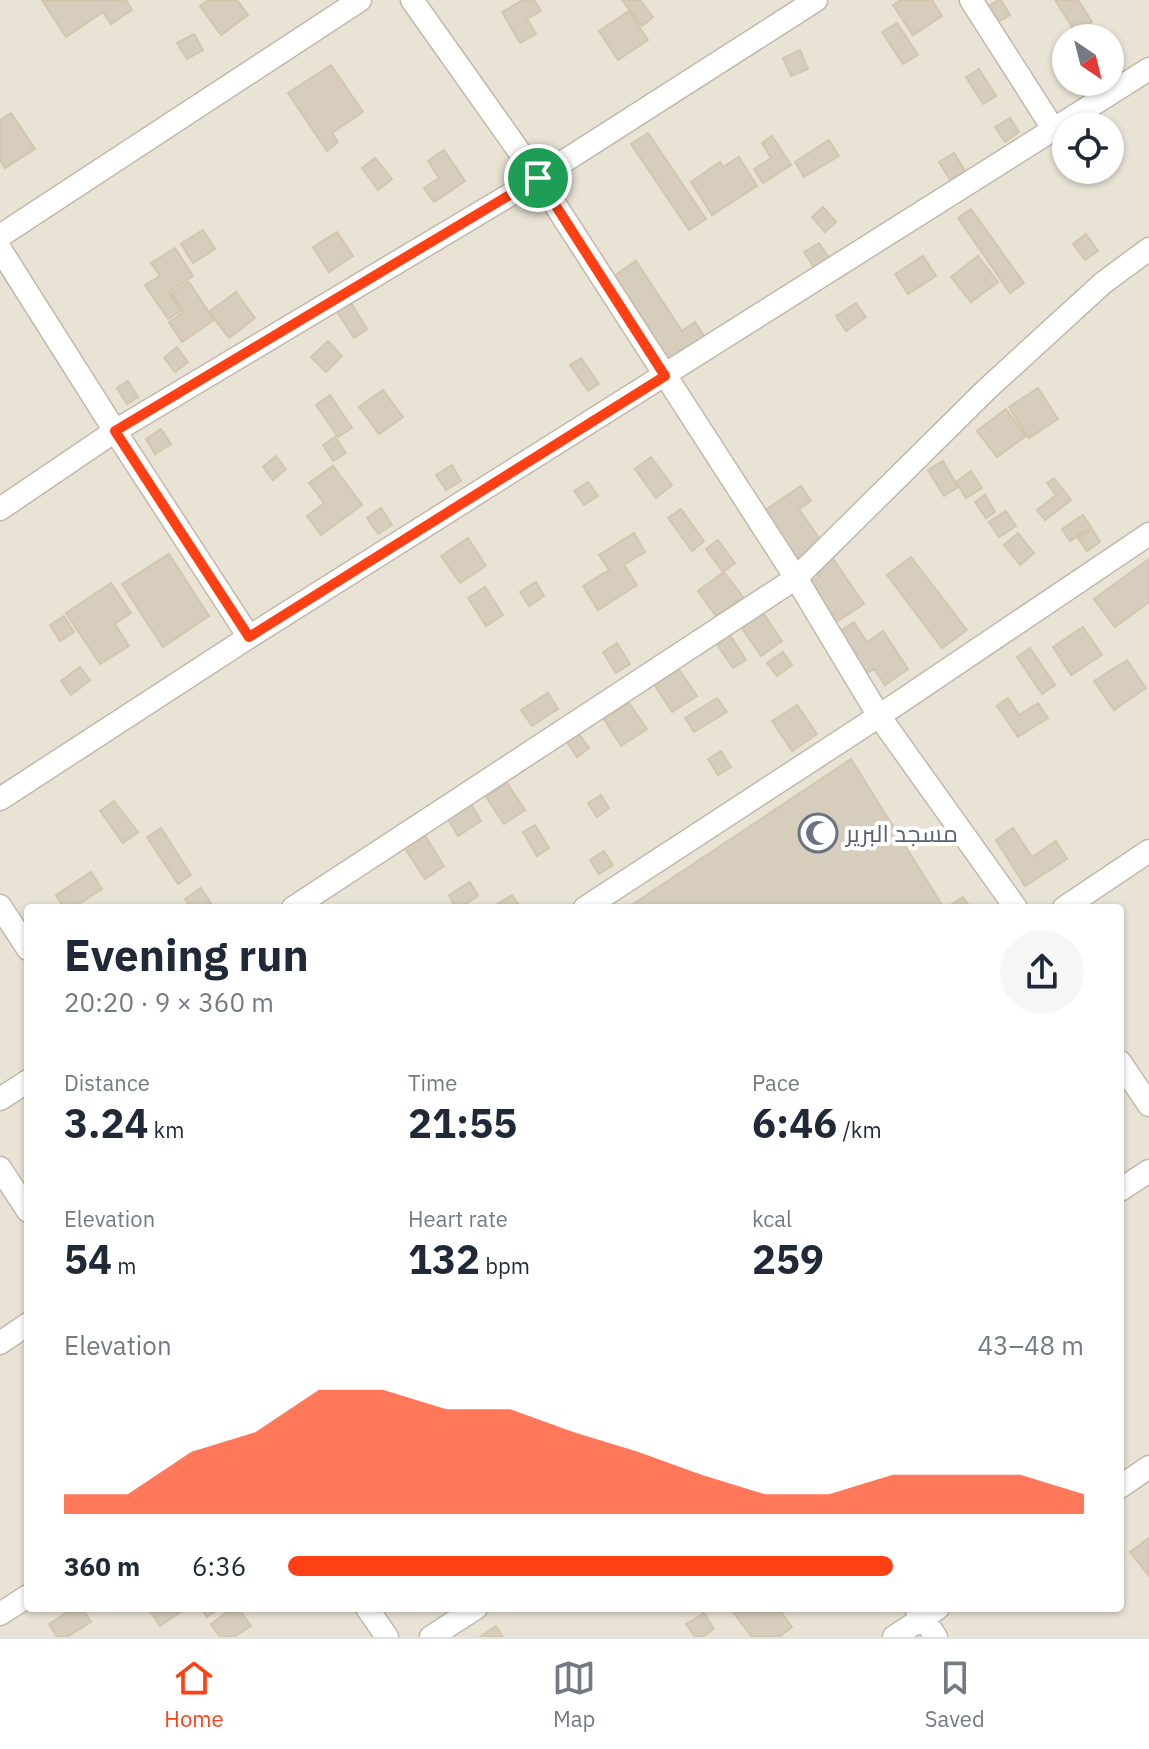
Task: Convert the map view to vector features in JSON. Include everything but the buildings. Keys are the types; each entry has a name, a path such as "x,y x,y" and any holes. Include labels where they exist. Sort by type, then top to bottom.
{"street":[{"path":"0,236 360,0"},
{"path":"412,0 538,178 796,578 879,716 1013,904"},
{"path":"0,509 115,431 538,178 816,0"},
{"path":"971,0 1052,127"},
{"path":"1082,112 1149,69"},
{"path":"0,799 249,637 1052,131"},
{"path":"0,249 249,637"},
{"path":"299,904 796,578 987,389 1103,283 1149,249"},
{"path":"591,904 879,716 1149,534"},
{"path":"1070,904 1149,851"},
{"path":"0,906 24,943"},
{"path":"1124,1068 1149,1105"},
{"path":"0,1099 24,1084"},
{"path":"0,1168 24,1205"},
{"path":"1124,1187 1149,1171"},
{"path":"0,1343 24,1327"},
{"path":"1124,1484 1149,1467"},
{"path":"0,1614 24,1599"},
{"path":"370,1612 387,1637"},
{"path":"431,1637 470,1612"},
{"path":"894,1637 928,1618"}],"shaded area":[{"path":"0,0 1149,0 1149,1637 0,1637"}],"place":[{"name":"مسجد البرير","path":"818,833"}],"route":[{"path":"538,178 665,376 249,637 115,431 538,178"}]}
